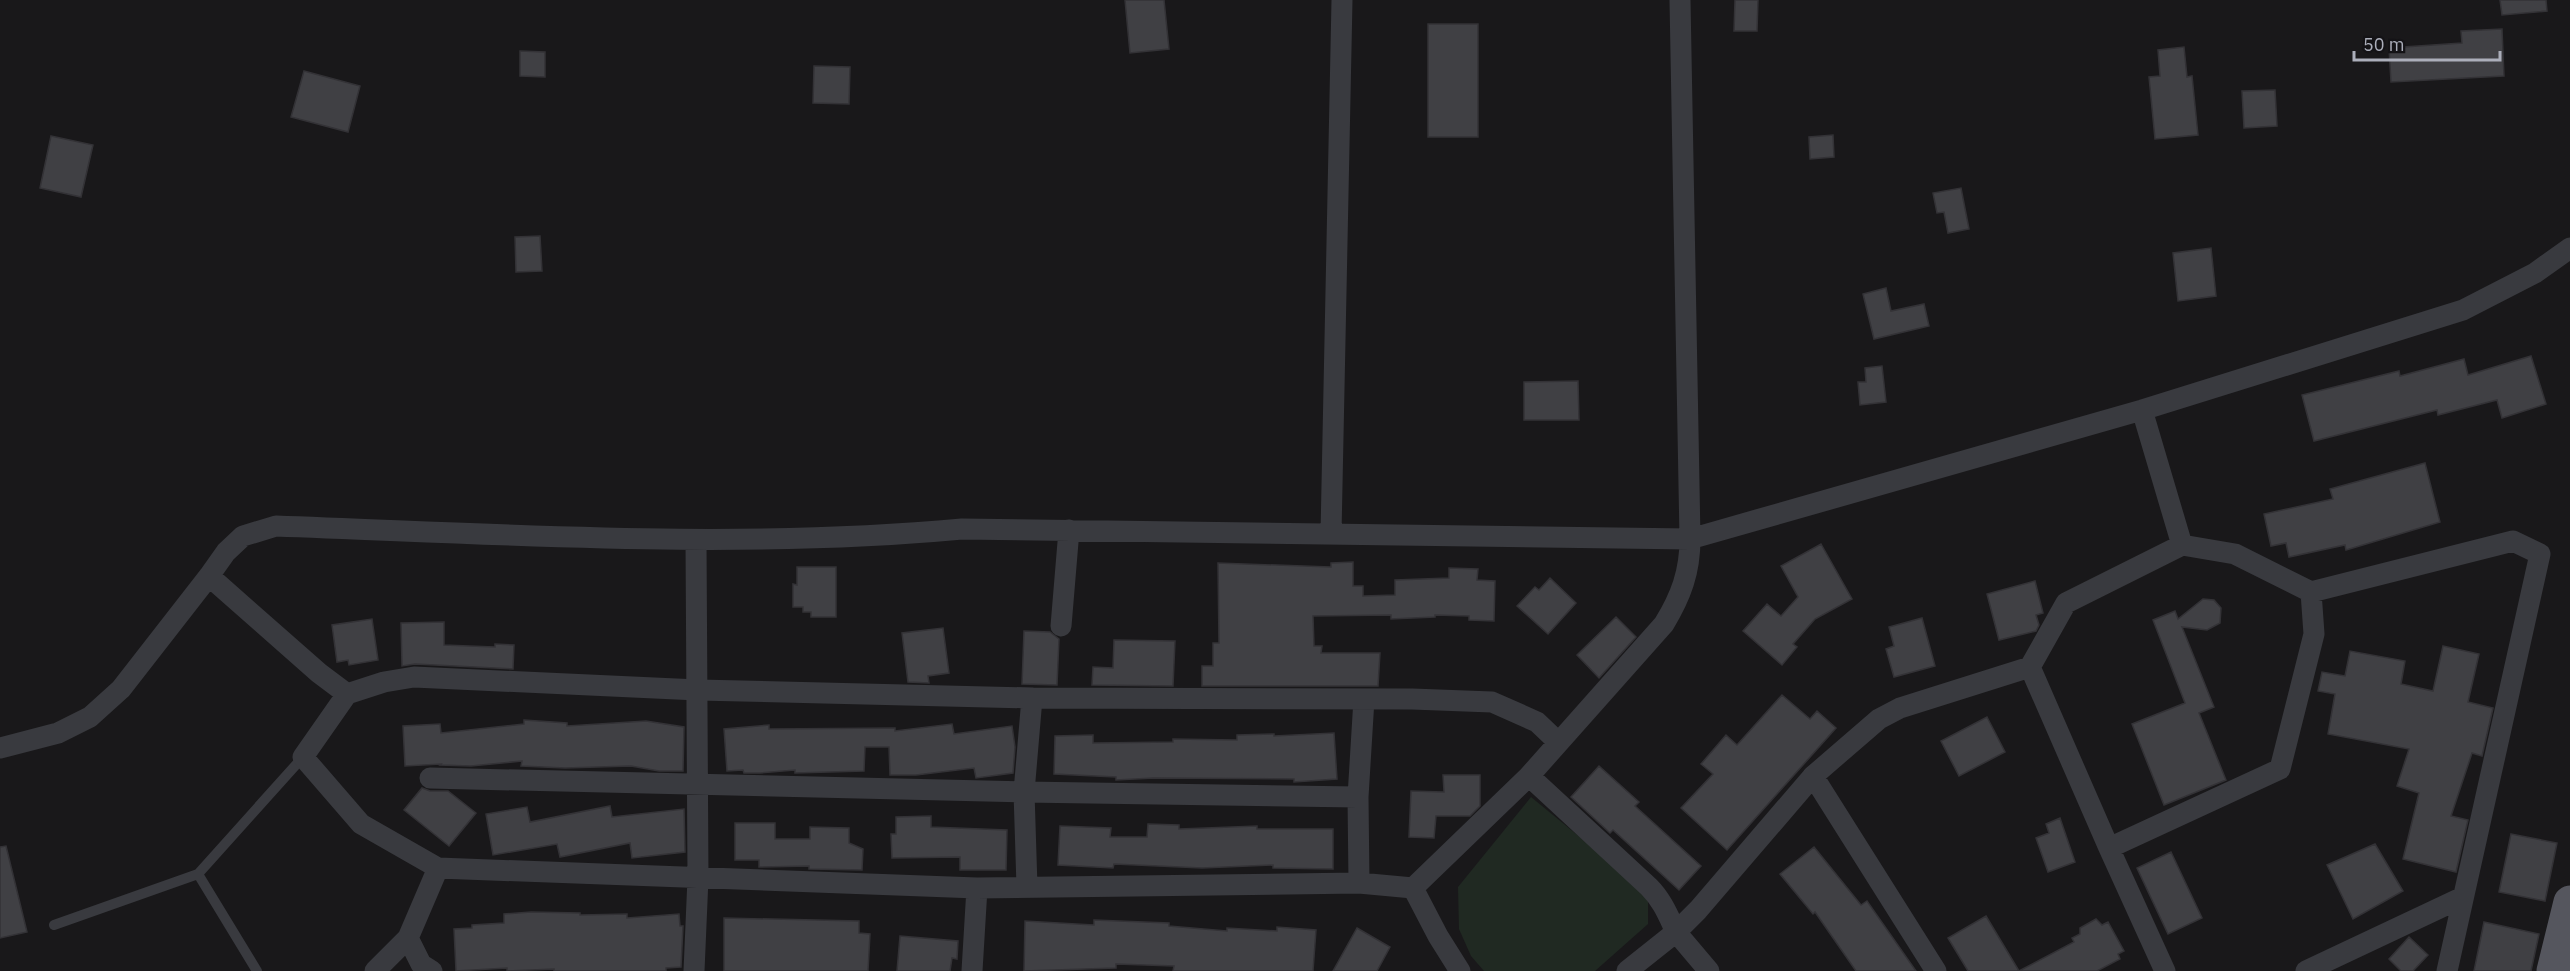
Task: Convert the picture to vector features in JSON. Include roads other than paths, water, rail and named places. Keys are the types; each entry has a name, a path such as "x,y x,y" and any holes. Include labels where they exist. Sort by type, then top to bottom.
{"main road":[{"path":"2553,971 2570,902"}],"street":[{"path":"1331,534 1342,0"},
{"path":"1558,742 1537,722 1492,702 1364,699 1032,698 698,690 414,676 384,682 347,694 303,757 362,824 438,868 977,888 1359,884 1413,888 1528,776 1664,624 1678,603 1686,581 1689,540 1680,0"},
{"path":"0,748 58,733 90,717 121,689 226,552 243,536 276,526 696,540 886,536 962,529 1689,540 2142,410 2463,310 2535,273 2570,248"},
{"path":"2142,410 2182,545"},
{"path":"1061,626 1069,530"},
{"path":"694,971 698,878 696,540"},
{"path":"1627,971 1676,932 1698,910 1813,776 1862,733 1890,713 2030,667 2066,603 2182,545 2235,554 2311,592 2513,541 2540,554 2447,971"},
{"path":"209,576 319,673 347,694"},
{"path":"2109,848 2280,769 2314,634 2311,592"},
{"path":"2030,667 2165,971"},
{"path":"1026,887 1024,792 1032,698"},
{"path":"1359,884 1358,797 1364,699"},
{"path":"1528,776 1660,898 1676,932 1709,971"},
{"path":"1813,776 1936,971"},
{"path":"430,778 1024,792 1358,797"},
{"path":"375,971 408,938 438,868"},
{"path":"972,971 977,888"},
{"path":"1413,888 1438,936 1460,971"},
{"path":"2306,971 2463,897"},
{"path":"408,938 421,964 432,971"}],"lane":[{"path":"54,925 198,874 303,757"},
{"path":"198,874 257,971"}]}
